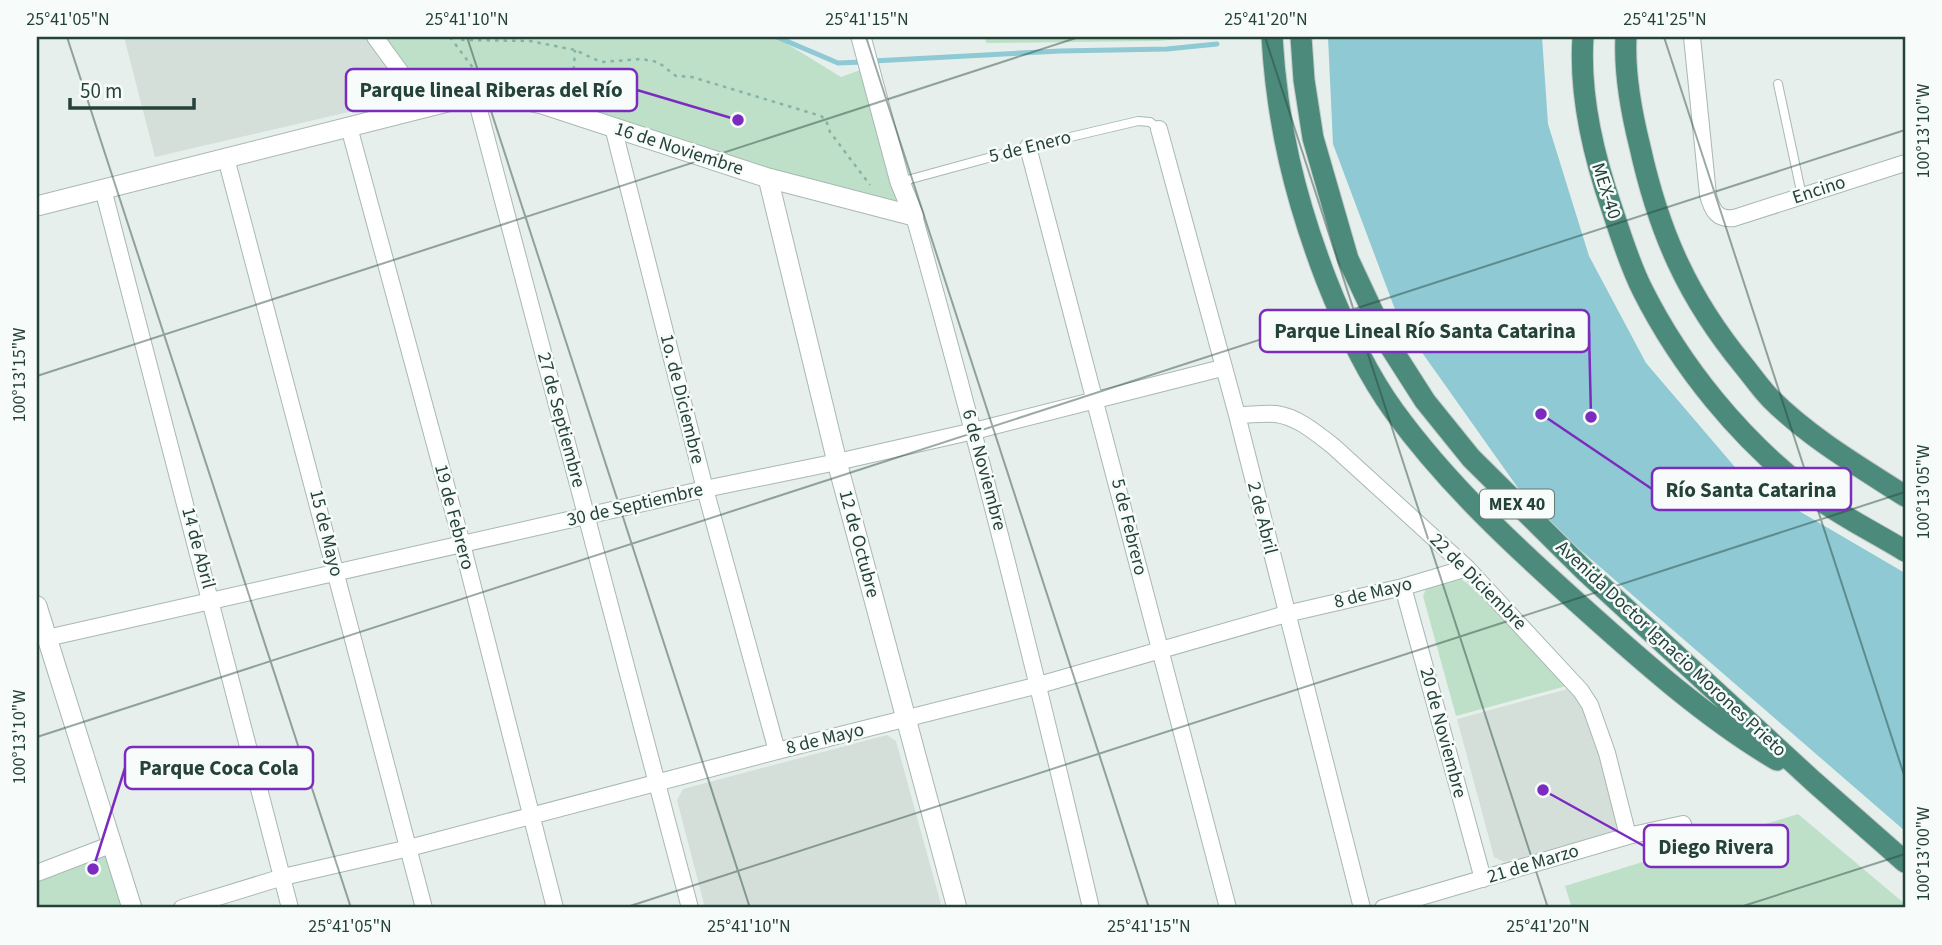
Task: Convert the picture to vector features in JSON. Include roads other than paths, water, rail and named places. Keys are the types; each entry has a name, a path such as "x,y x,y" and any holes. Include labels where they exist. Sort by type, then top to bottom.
{"highway":[{"name":"Avenida Doctor Ignacio Morones Prieto","path":"1272,37 1285,151 1308,232 1340,313 1365,366 1392,408 1423,448 1520,551 1612,634 1756,748 1814,781"},
{"name":"Avenida Doctor Ignacio Morones Prieto","path":"1301,37 1313,138 1329,201 1348,259 1386,340 1425,401 1471,458 1585,571 1905,862"},
{"name":"MEX-40","path":"1583,37 1585,98 1596,161 1627,255 1642,289 1668,335 1729,418 1771,460 1811,494 1905,551"},
{"path":"1626,37 1625,60 1633,118 1646,175 1658,218 1678,266 1700,307 1771,399 1813,435 1905,496"}],"street":[{"path":"375,37 426,107"},
{"name":"6 de Noviembre","path":"860,37 901,182 914,216 974,431 1039,685 1091,908"},
{"name":"Encino","path":"1692,37 1708,195 1716,215 1721,218 1734,218 1905,163"},
{"name":"16 de Noviembre","path":"37,206 475,95 495,94 542,104 768,178 914,216"},
{"name":"27 de Septiembre","path":"475,95 690,908"},
{"name":"19 de Febrero","path":"349,127 462,544 555,908"},
{"name":"1o. de Diciembre","path":"613,127 705,489 777,751"},
{"name":"2 de Abril","path":"1159,129 1222,368 1237,415 1362,908"},
{"name":"5 de Febrero","path":"1028,147 1228,908"},
{"name":"15 de Mayo","path":"226,158 424,908"},
{"name":"12 de Octubre","path":"768,178 837,462 957,908"},
{"name":"14 de Abril","path":"103,189 290,908"},
{"name":"30 de Septiembre","path":"47,638 974,431 1222,368"},
{"name":"22 de Diciembre","path":"1237,415 1276,414 1312,429 1467,568 1587,698 1607,754 1628,836"},
{"name":"8 de Mayo","path":"182,908 283,877 409,848 1039,685 1286,614 1403,587 1467,568"},
{"name":"20 de Noviembre","path":"1403,587 1483,879"},
{"path":"37,606 132,908"},
{"name":"21 de Marzo","path":"1383,908 1628,836 1684,824"},
{"path":"37,873 110,845"}],"lane":[{"path":"1778,84 1802,196"},
{"name":"5 de Enero","path":"901,182 1028,147 1138,121 1150,122 1159,129"}],"water":[{"path":"1328,37 1542,37 1548,124 1589,256 1646,363 1746,480 1905,573 1905,831 1533,509 1399,320 1333,144"}],"waterway":[{"path":"777,37 838,63 863,62"},
{"path":"873,61 1060,51 1167,49 1217,44"}],"place":[{"name":"Parque lineal Riberas del Río","path":"738,120"},
{"name":"Río Santa Catarina","path":"1541,414"},
{"name":"Parque Lineal Río Santa Catarina","path":"1591,417"},
{"name":"Diego Rivera","path":"1543,790"},
{"name":"Parque Coca Cola","path":"93,869"}]}
